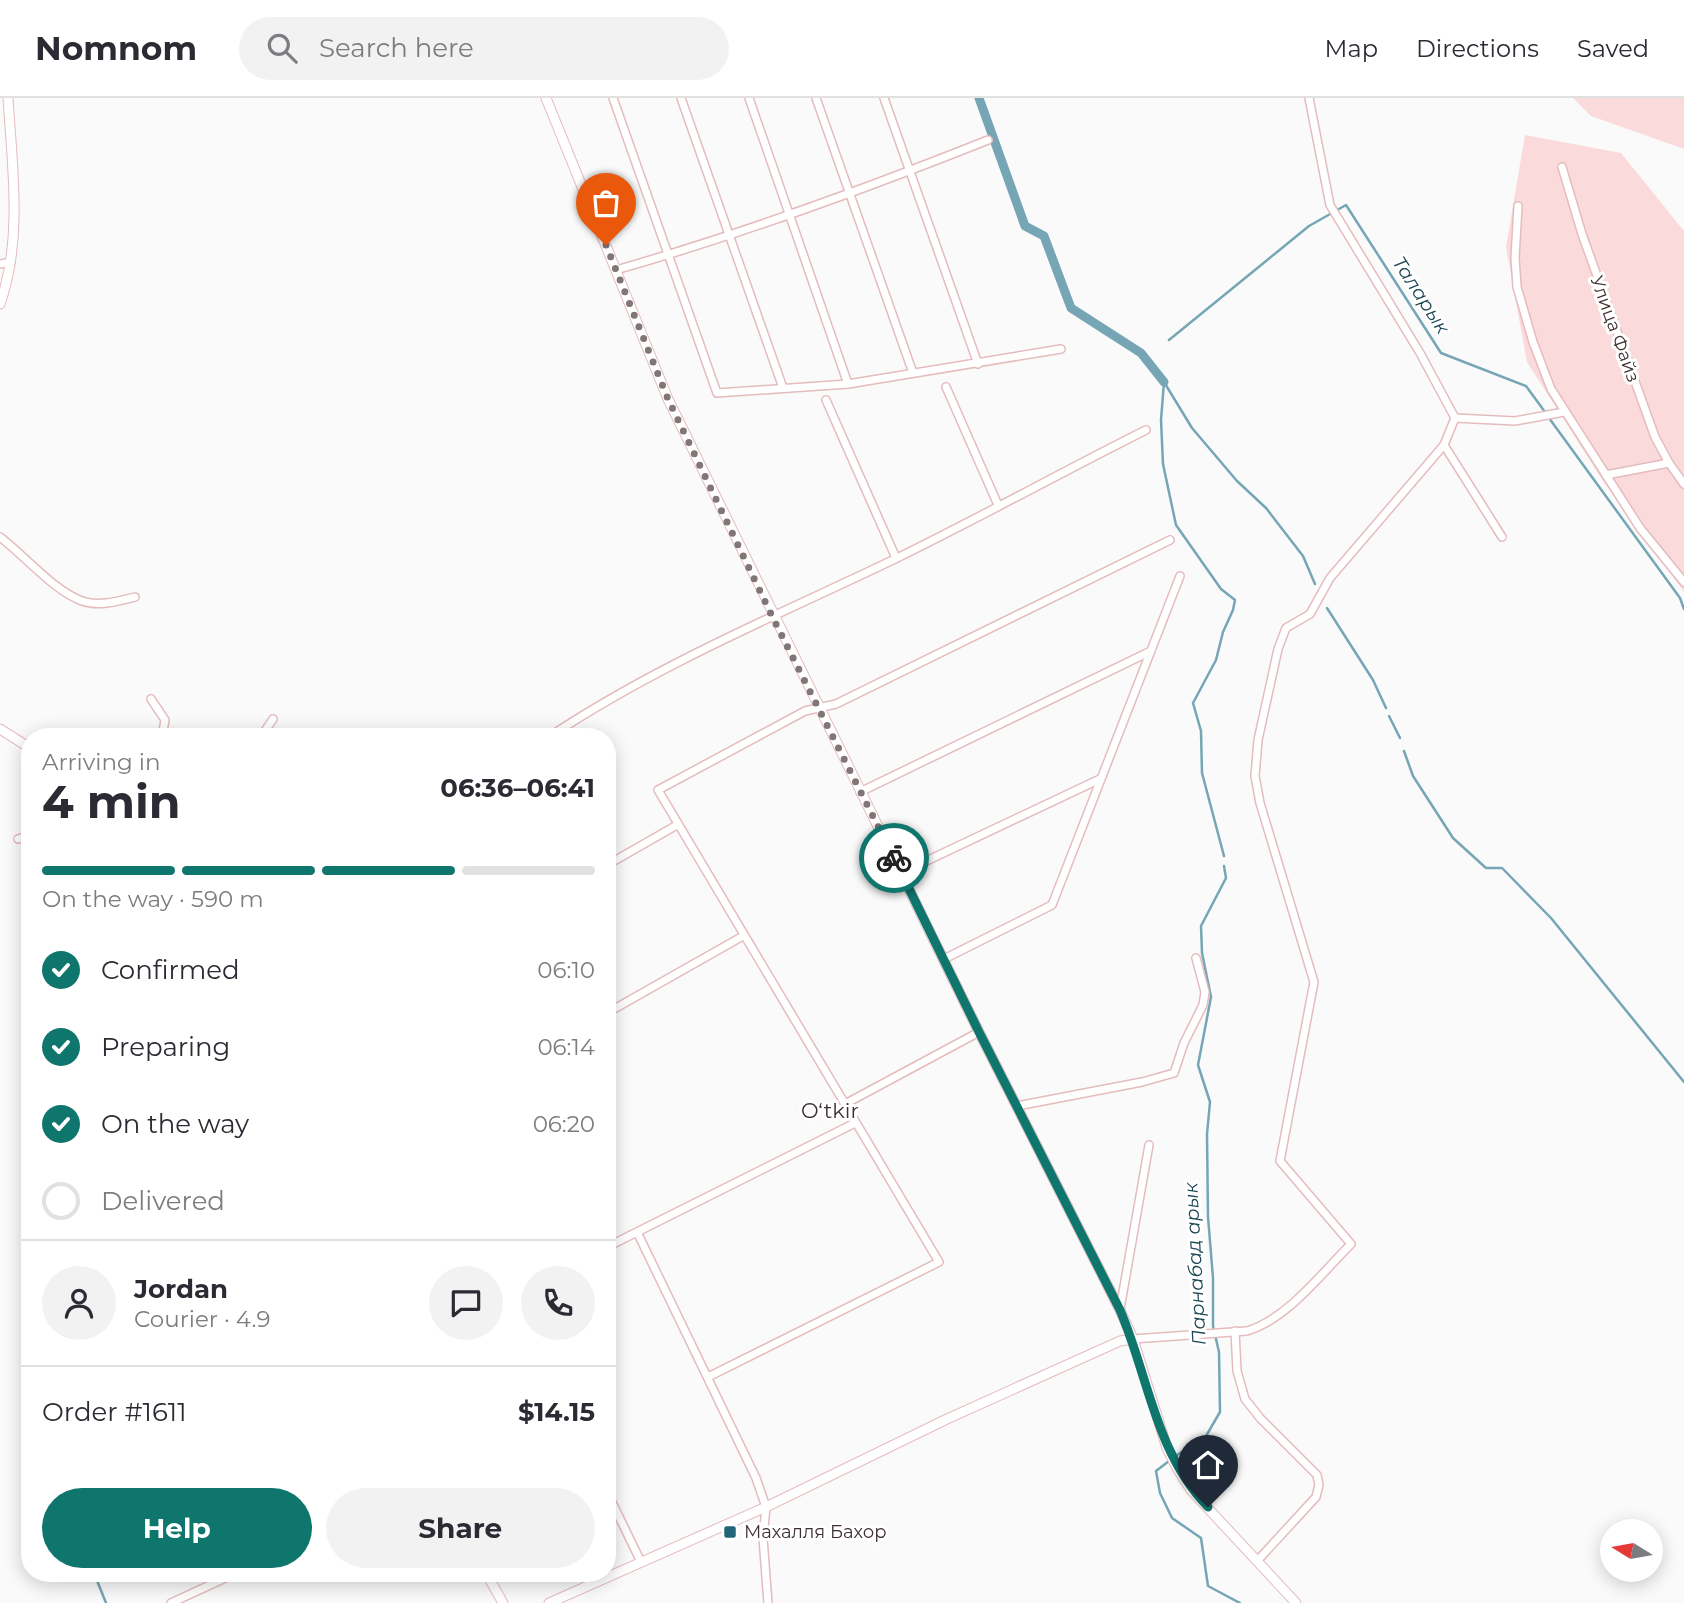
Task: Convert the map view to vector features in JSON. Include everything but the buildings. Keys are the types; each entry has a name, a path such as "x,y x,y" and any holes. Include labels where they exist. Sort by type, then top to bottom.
{"street":[{"path":"0,304 11,262 13,187 8,98"},
{"path":"546,98 668,399 772,616 1120,1310 1133,1339 1167,1448 1191,1490 1296,1603"},
{"path":"613,98 717,393 848,384 1061,349"},
{"path":"681,98 783,388"},
{"path":"749,98 848,384"},
{"path":"817,98 913,373"},
{"path":"884,98 978,364"},
{"path":"1309,98 1330,205 1420,353 1455,418"},
{"path":"615,270 730,237 988,140"},
{"name":"Улица Файз","path":"1562,167 1581,234 1655,438 1684,484"},
{"path":"1518,206 1515,258 1517,287 1533,342 1551,389 1640,528 1684,582"},
{"path":"0,264 11,262"},
{"path":"946,387 998,505"},
{"path":"826,400 897,558"},
{"path":"1455,418 1516,421 1564,411"},
{"path":"616,1573 766,1507 947,1419 1120,1341 1254,1329 1273,1319 1296,1299 1350,1244 1280,1161 1314,982 1264,816 1255,776 1258,740 1278,649 1286,628 1310,614 1330,578 1444,445 1455,418"},
{"path":"563,728 599,704 772,616 897,558 1146,430"},
{"path":"1444,445 1502,537"},
{"path":"1606,475 1669,463"},
{"path":"0,537 56,585 83,601 111,603 135,597"},
{"path":"708,1377 939,1262 658,790 804,711 835,704 1170,540"},
{"path":"944,959 1052,905 1181,576"},
{"path":"860,792 1151,651"},
{"path":"151,699 165,720 164,728"},
{"path":"267,728 273,719"},
{"path":"0,729 21,742"},
{"path":"901,873 1101,778"},
{"path":"616,860 677,824"},
{"path":"616,1008 743,936"},
{"path":"1017,1106 1142,1082 1174,1073 1184,1043 1203,1004 1205,992 1196,958"},
{"path":"845,1104 979,1032"},
{"path":"616,1243 855,1122"},
{"path":"1120,1310 1149,1145"},
{"path":"638,1234 756,1478 766,1507 763,1538 768,1603"},
{"path":"1235,1331 1237,1371 1245,1399 1259,1418 1317,1475 1319,1482 1315,1500 1258,1560"},
{"path":"616,1511 641,1562"},
{"path":"171,1603 216,1582"},
{"path":"491,1582 503,1603"},
{"path":"549,1603 596,1582"}],"shaded area":[{"path":"1573,98 1684,98 1684,149 1591,116"},
{"path":"1525,135 1621,153 1684,231 1684,592 1603,481 1527,362 1506,247"}],"waterway":[{"name":"Парнабад арык","path":"979,98 1025,226 1044,236 1071,308 1141,353 1164,382"},
{"name":"Таларык","path":"1169,340 1309,226 1346,205 1441,353 1526,386 1545,412"},
{"name":"Парнабад арык","path":"1164,382 1161,420 1163,464 1176,525 1221,589 1235,600 1216,660 1193,703 1201,731 1202,773 1224,856"},
{"path":"1164,382 1192,428 1237,481 1266,508 1303,556 1315,584"},
{"name":"Таларык","path":"1549,418 1680,598 1684,609"},
{"path":"1327,608 1373,680 1386,708"},
{"path":"1389,716 1400,738"},
{"path":"1404,751 1413,776 1453,838 1486,868 1502,868 1551,918 1684,1082"},
{"name":"Парнабад арык","path":"1174,1457 1206,1436 1220,1412 1219,1352 1213,1326 1213,1278 1208,1217 1207,1134 1210,1102 1198,1065 1211,997 1202,953 1201,926 1226,878 1224,866"},
{"name":"Парнабад арык","path":"1169,1461 1156,1471 1160,1493 1172,1518 1201,1538 1208,1586 1240,1603"},
{"path":"98,1582 106,1603"}],"way so far":[{"path":"606,245 668,399 772,616 894,858"}],"place":[{"name":"Махалля Бахор","path":"730,1532"}],"district":[{"name":"Oʻtkir","path":"830,1110"}],"route":[{"path":"894,858 1120,1310 1133,1339 1167,1448 1191,1490 1208,1507"}]}
